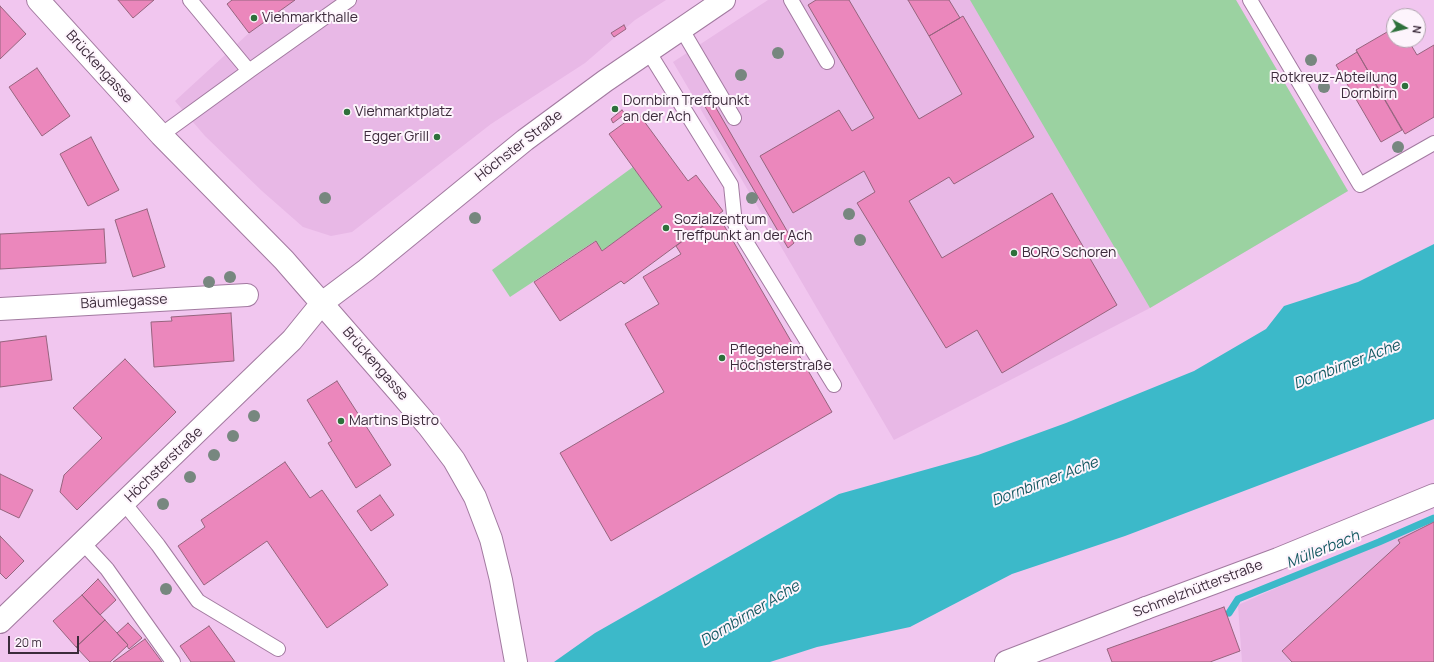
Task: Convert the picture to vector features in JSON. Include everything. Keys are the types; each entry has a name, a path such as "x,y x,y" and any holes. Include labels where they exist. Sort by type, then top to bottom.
{"street":[{"name":"Brückengasse","path":"38,0 161,135 284,260 429,427 454,460 475,497 491,539 501,580 516,662"},
{"name":"Höchster Straße","path":"322,303 366,270 525,140 648,51 724,0"},
{"name":"Bäumlegasse","path":"0,310 248,296"},
{"name":"Höchsterstraße","path":"0,622 292,340 322,303"},
{"name":"Schmelzhütterstraße","path":"1006,662 1278,559 1434,495"}],"lane":[{"path":"190,0 249,71"},
{"path":"161,135 349,0"},
{"path":"791,0 827,62"},
{"path":"1250,0 1360,185 1434,143"},
{"path":"681,28 734,118"},
{"path":"648,51 731,185 735,224 834,385"},
{"path":"124,503 158,545 198,601 278,649"},
{"path":"83,542 107,569 173,662"}],"shaded area":[{"name":"Viehmarktplatz","path":"295,0 666,0 635,20 585,63 491,124 352,232 331,236 303,227 262,191 205,136 175,101 249,33"},
{"name":"BORG Schoren","path":"768,0 1236,0 1348,191 1150,308 894,440 673,62"},
{"path":"970,0 1236,0 1348,191 1150,308"},
{"path":"633,167 662,207 602,251 595,241 510,297 492,270"},
{"path":"1434,518 1434,662 1242,662 1238,605"}],"water":[{"name":"Dornbirner Ache","path":"1434,244 1434,419 1125,536 1012,574 910,627 817,647 770,662 554,662 595,633 839,494 978,455 1066,423 1194,371 1266,329 1284,306 1358,282"}],"building":[{"path":"118,0 154,0 133,18"},
{"name":"Viehmarkthalle","path":"232,0 295,0 249,33 227,4"},
{"path":"816,0 849,0 919,119 962,94 929,36 963,16 1034,137 954,184 949,177 909,201 942,258 1052,193 1117,305 1002,373 977,330 946,348 857,203 875,192 864,171 793,213 760,156 839,110 852,131 874,118 808,5"},
{"path":"908,0 949,0 960,18 929,36"},
{"path":"0,6 26,34 0,59"},
{"path":"624,25 626,29 614,37 611,33"},
{"name":"Rotkreuz-Abteilung Dornbirn","path":"1386,33 1386,48 1413,48 1417,55 1434,45 1434,117 1405,134 1356,50"},
{"path":"1357,52 1402,130 1381,142 1336,65"},
{"path":"37,68 70,116 42,136 9,87"},
{"path":"708,94 794,243 788,248 700,98"},
{"path":"622,110 625,114 613,123 611,119"},
{"name":"Sozialzentrum Treffpunkt an der Ach","path":"638,113 688,181 696,175 723,211 624,284 621,281 560,321 534,282 596,241 602,251 662,207 609,134"},
{"path":"91,137 119,190 88,206 60,154"},
{"path":"147,209 165,267 133,277 115,220"},
{"name":"Pflegeheim Höchsterstraße","path":"718,215 832,412 611,541 560,453 664,392 625,324 659,304 643,277 681,254 676,246"},
{"path":"104,229 106,263 0,269 0,234"},
{"path":"231,313 234,361 154,367 151,322 172,321 171,317"},
{"path":"46,336 52,380 0,387 0,342"},
{"path":"125,359 176,412 77,510 60,492 64,475 102,438 73,408"},
{"name":"Martins Bistro","path":"337,381 391,465 356,488 328,443 332,441 307,400"},
{"path":"285,462 310,498 322,490 388,585 327,628 267,541 204,585 178,546 205,527 201,520"},
{"path":"0,474 33,490 19,518 0,509"},
{"path":"380,495 394,515 371,531 357,511"},
{"path":"1434,522 1434,662 1292,662 1282,651 1400,543 1398,540"},
{"path":"0,536 24,561 6,579 0,573"},
{"path":"98,579 116,600 100,615 82,595"},
{"path":"82,595 105,620 76,647 53,621"},
{"path":"1224,607 1240,651 1210,662 1112,662 1107,649"},
{"path":"105,620 128,645 110,662 90,662 76,647"},
{"path":"128,623 142,638 129,649 127,646 128,645 117,633"},
{"path":"209,626 235,662 191,662 180,646"},
{"path":"145,639 162,662 113,662"}],"waterway":[{"name":"Müllerbach","path":"1229,613 1238,599 1434,518"}],"place":[{"name":"Viehmarkthalle","path":"254,18"},
{"name":"Rotkreuz-Abteilung Dornbirn","path":"1405,86"},
{"name":"Dornbirn Treffpunkt an der Ach","path":"615,109"},
{"name":"Viehmarktplatz","path":"347,112"},
{"name":"Egger Grill","path":"437,137"},
{"name":"Sozialzentrum Treffpunkt an der Ach","path":"666,228"},
{"name":"BORG Schoren","path":"1014,253"},
{"name":"Pflegeheim Höchsterstraße","path":"722,358"},
{"name":"Martins Bistro","path":"341,421"}]}
